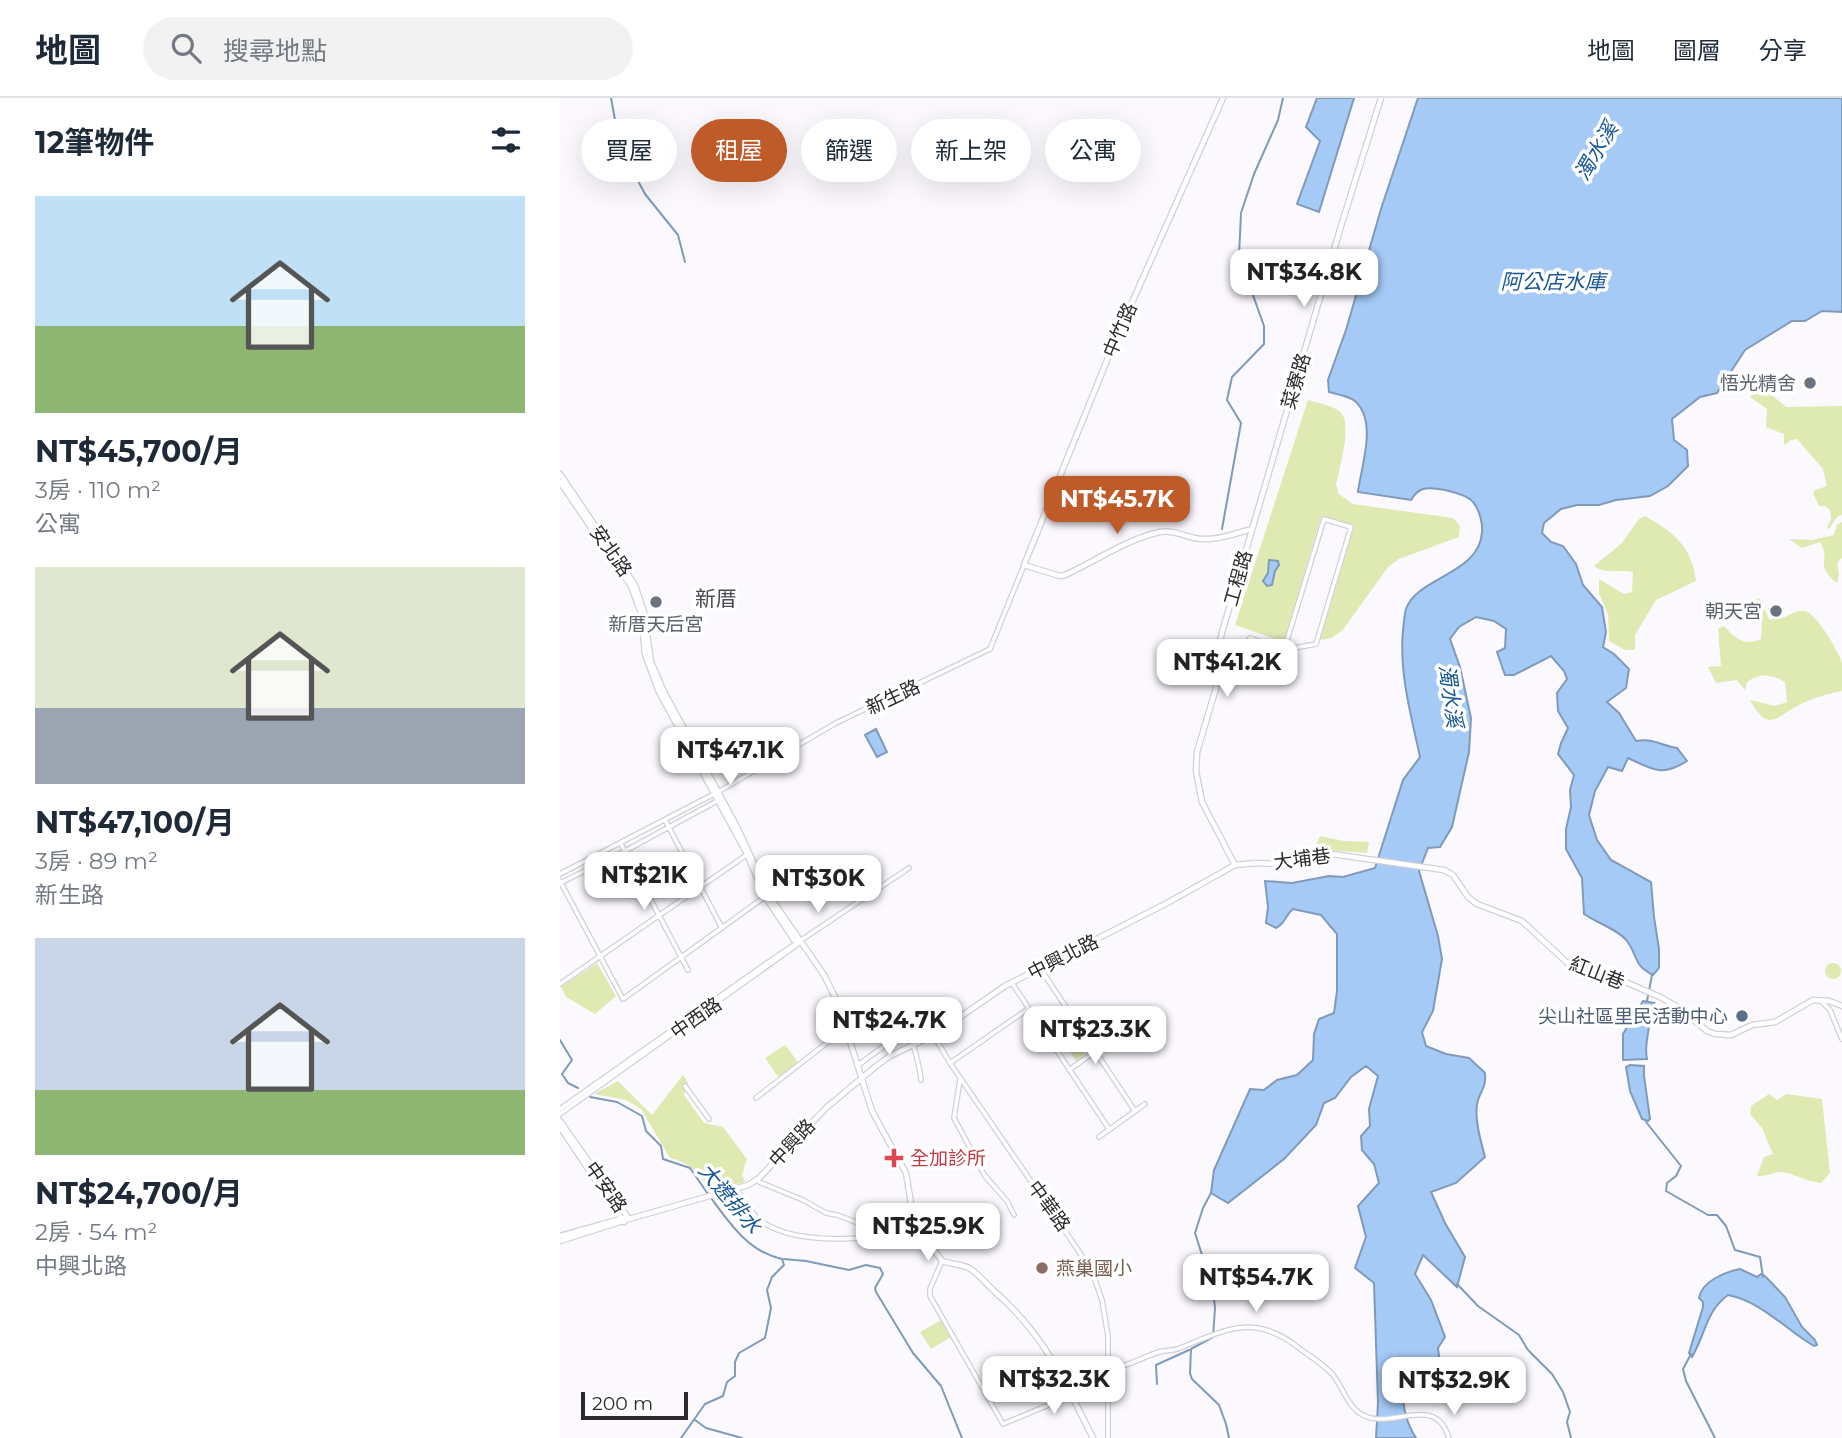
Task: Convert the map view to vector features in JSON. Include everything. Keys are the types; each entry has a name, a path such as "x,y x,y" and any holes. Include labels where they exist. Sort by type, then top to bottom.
{"street":[{"name":"中竹路","path":"1024,565 1114,343 1223,98"},
{"name":"菜寮路","path":"1252,529 1381,98"},
{"name":"安北路","path":"560,474 635,585 643,604 651,662 716,792"},
{"name":"安北路","path":"560,481 631,586 642,613 645,654 659,692 716,792"},
{"path":"1216,659 1244,655 1250,638 1284,650 1316,644 1351,527 1324,519 1284,650"},
{"path":"1024,565 1060,576 1157,533 1171,532 1203,540 1252,529"},
{"name":"工程路","path":"1235,865 1202,802 1196,771 1197,752 1216,688 1216,659 1252,529"},
{"name":"新生路","path":"560,874 665,820 836,723 990,649 1024,565"},
{"path":"716,792 749,853"},
{"path":"716,792 749,853 767,895 824,975 835,997 872,1111 906,1173 913,1216 921,1232 942,1261 969,1269 1009,1304 1050,1353 1093,1438"},
{"path":"718,800 560,883 623,999 767,895"},
{"path":"665,820 722,928"},
{"path":"621,844 688,970"},
{"path":"560,984 749,853"},
{"name":"大埔巷","path":"1235,865 1276,864 1325,853 1427,866"},
{"name":"中興北路","path":"860,1079 890,1056 934,1035 1012,983 1235,865"},
{"name":"紅山巷","path":"1427,866 1452,875 1468,897 1477,904 1522,921 1573,968 1605,973 1676,1006 1707,1031 1721,1035 1735,1033 1752,1024 1775,1022 1804,1003 1820,1000"},
{"name":"中西路","path":"560,1112 766,963 909,868"},
{"path":"1040,968 1135,1111"},
{"path":"1012,983 1109,1129"},
{"path":"1820,1000 1842,1006"},
{"path":"1820,1000 1830,1010 1842,1039"},
{"path":"912,1002 905,1009 907,1028 920,1064 921,1080"},
{"path":"950,1063 1028,1009"},
{"path":"756,1098 846,1028"},
{"path":"857,1066 907,1028"},
{"name":"中華路","path":"934,1035 950,1063 1091,1269 1106,1318 1109,1369 1108,1438"},
{"path":"1069,1070 1107,1043"},
{"path":"961,1078 954,1118 985,1176 1007,1201 1014,1215"},
{"name":"中興路","path":"625,1219 737,1190 758,1179 810,1123 860,1079"},
{"path":"685,1086 709,1119"},
{"path":"1099,1138 1145,1104"},
{"name":"中安路","path":"560,1121 585,1161"},
{"name":"中安路","path":"560,1127 625,1219"},
{"path":"758,1179 759,1182 803,1200 826,1213 837,1214 864,1225 872,1238"},
{"path":"737,1190 745,1204 761,1221 780,1230 830,1238 872,1238 921,1232"},
{"path":"560,1239 625,1219"},
{"path":"942,1261 930,1289 930,1296 1003,1424 1073,1395"},
{"path":"1109,1369 1123,1368 1160,1352 1177,1350 1211,1334 1254,1326 1286,1340 1332,1373 1354,1409 1372,1419 1426,1415 1443,1424 1449,1438"}],"green space":[{"path":"1766,390 1786,407 1842,406 1842,515 1837,517 1829,529 1830,510 1819,506 1813,493 1827,486 1823,469 1797,439 1784,445 1784,434 1766,427 1767,409 1750,397 1753,393"},
{"path":"1308,400 1332,407 1343,416 1344,446 1336,485 1339,494 1353,504 1453,518 1460,526 1459,537 1399,559 1388,567 1342,631 1331,638 1320,640 1354,527 1321,517 1284,642 1235,625"},
{"path":"1645,516 1680,541 1690,558 1696,581 1656,600 1635,635 1635,650 1625,650 1609,641 1608,615 1599,593 1599,579 1624,594 1632,592 1633,572 1608,571 1594,566 1621,544 1639,519"},
{"path":"1842,522 1842,558 1837,563 1837,583 1824,567 1820,542 1802,548 1789,539 1812,540 1834,535 1837,525"},
{"path":"1759,598 1769,619 1800,611 1810,613 1815,618 1832,642 1842,663 1842,691 1810,700 1778,718 1768,720 1762,717 1750,700 1775,706 1787,702 1785,682 1775,677 1761,676 1747,682 1745,690 1737,680 1716,683 1708,667 1721,666 1718,629 1724,626 1745,642 1761,639 1762,620 1742,608"},
{"path":"1320,836 1369,842 1367,853 1314,849"},
{"path":"814,856 826,875 805,887 794,869"},
{"path":"597,963 616,996 595,1014 566,997 561,987"},
{"path":"1830,963 1836,963 1841,971 1839,977 1830,979 1825,974 1825,968"},
{"path":"1072,1023 1090,1049 1076,1061 1058,1033"},
{"path":"785,1045 798,1062 779,1078 765,1058"},
{"path":"683,1075 688,1083 684,1095 704,1123 723,1127 747,1159 742,1175 745,1182 711,1191 694,1170 670,1158 641,1109 626,1100 594,1094 618,1081 652,1115"},
{"path":"1769,1094 1777,1100 1786,1094 1822,1099 1830,1173 1821,1183 1781,1172 1757,1176 1764,1157 1773,1154 1762,1128 1750,1114 1751,1106"},
{"path":"941,1320 951,1337 931,1349 920,1332"}],"water":[{"path":"1317,98 1354,98 1319,212 1297,204 1320,141 1306,127"},
{"name":"阿公店水庫","path":"1418,98 1842,98 1842,312 1822,311 1805,321 1792,321 1745,350 1717,393 1700,397 1672,419 1674,440 1687,450 1688,466 1668,486 1650,496 1561,509 1544,523 1542,533 1551,542 1563,546 1576,564 1583,585 1602,607 1606,632 1603,647 1629,669 1626,688 1607,702 1619,713 1636,741 1652,741 1677,748 1687,761 1671,769 1658,770 1628,758 1622,771 1608,767 1595,791 1589,815 1597,840 1611,860 1651,882 1659,949 1659,968 1653,975 1639,964 1623,937 1584,914 1582,878 1566,849 1566,829 1571,807 1570,790 1574,775 1558,754 1568,728 1558,711 1557,693 1567,679 1564,671 1551,656 1514,675 1505,675 1497,652 1505,648 1506,629 1494,621 1476,617 1459,627 1450,639 1460,667 1471,718 1469,752 1452,827 1440,847 1428,848 1419,871 1442,959 1433,1011 1422,1032 1426,1046 1446,1054 1469,1058 1485,1073 1476,1113 1485,1157 1456,1183 1431,1192 1465,1257 1457,1287 1423,1255 1415,1274 1431,1300 1445,1337 1438,1348 1444,1371 1441,1379 1404,1375 1404,1407 1416,1438 1376,1438 1378,1403 1374,1283 1355,1268 1366,1237 1358,1206 1379,1183 1374,1164 1362,1150 1361,1136 1370,1126 1369,1109 1378,1076 1366,1066 1351,1077 1335,1098 1324,1103 1316,1125 1284,1159 1228,1203 1211,1193 1214,1170 1250,1089 1264,1090 1277,1080 1297,1075 1313,1060 1314,1034 1319,1019 1334,1013 1337,991 1337,934 1321,915 1293,909 1276,928 1266,923 1268,907 1265,881 1292,883 1329,876 1343,877 1375,868 1403,780 1420,757 1403,662 1406,609 1412,598 1422,589 1471,557 1479,546 1482,532 1475,505 1457,493 1423,489 1411,500 1358,492 1366,445 1366,420 1355,401 1329,392 1328,380"},
{"path":"1269,560 1278,561 1279,565 1272,585 1267,586 1263,581 1268,573"},
{"path":"876,729 887,752 877,757 865,735"},
{"path":"1643,1001 1654,1003 1647,1012 1647,1059 1623,1060 1623,1034"},
{"path":"1644,1066 1650,1119 1648,1121 1642,1119 1630,1091 1626,1067"},
{"path":"1740,1269 1757,1277 1761,1274 1765,1276 1785,1297 1802,1327 1817,1345 1814,1346 1751,1303 1728,1295 1715,1308 1692,1357 1689,1353 1703,1307 1699,1298 1701,1292 1715,1278"}],"waterway":[{"path":"611,98 620,147 645,194 678,235 685,262"},
{"path":"1222,529 1241,423 1227,400 1232,377 1264,344 1264,326 1239,256 1241,213 1254,174 1278,120 1283,98"},
{"path":"1647,1001 1652,975"},
{"name":"大遼排水","path":"560,1040 572,1060 562,1074 568,1083 578,1088"},
{"name":"大遼排水","path":"590,1097 617,1102 642,1116 646,1131 661,1146 663,1159 690,1168 708,1194"},
{"path":"1646,1122 1681,1166 1676,1176 1667,1183 1666,1191 1708,1215 1717,1215 1726,1226 1735,1250 1760,1257 1763,1277"},
{"path":"1211,1193 1195,1233 1213,1289 1213,1337 1191,1349 1190,1373 1192,1379 1219,1405 1229,1438"},
{"name":"大遼排水","path":"681,1438 705,1404 723,1396 727,1382 735,1376 735,1362 739,1353 765,1338 771,1308 767,1290 772,1277 784,1265 782,1259 760,1250 741,1236 711,1198"},
{"path":"784,1259 849,1270 866,1265 880,1268 883,1274 875,1288 876,1292 913,1353 941,1386 962,1438"},
{"path":"1457,1284 1478,1306 1519,1335 1528,1350 1552,1374 1563,1392 1570,1412 1567,1422 1571,1438"},
{"path":"1157,1384 1156,1365 1189,1350"},
{"path":"1691,1354 1683,1369 1686,1381 1715,1438"},
{"path":"695,1420 706,1428 742,1438"}],"place":[{"name":"悟光精舍","path":"1810,383"},
{"name":"新厝天后宮","path":"656,602"},
{"name":"朝天宮","path":"1776,611"},
{"name":"尖山社區里民活動中心","path":"1742,1016"},
{"name":"全加診所","path":"894,1158"},
{"name":"燕巢國小","path":"1042,1268"}],"district":[{"name":"新厝","path":"716,598"}],"water label":[{"name":"濁水溪","path":"1596,151"},
{"name":"濁水溪","path":"1451,696"}]}
